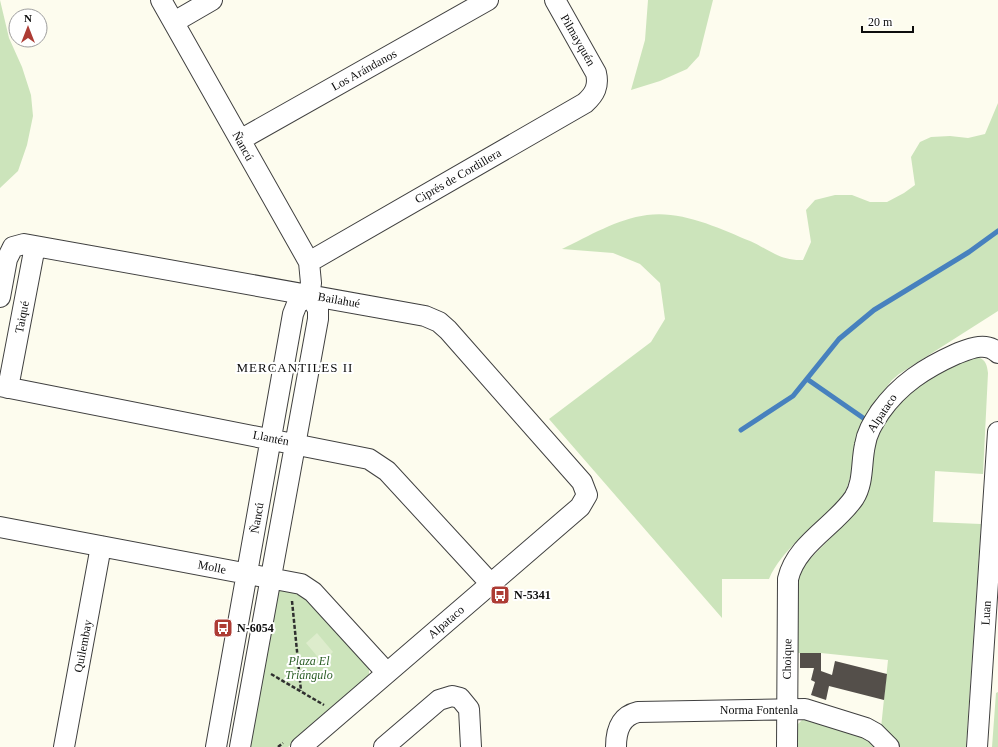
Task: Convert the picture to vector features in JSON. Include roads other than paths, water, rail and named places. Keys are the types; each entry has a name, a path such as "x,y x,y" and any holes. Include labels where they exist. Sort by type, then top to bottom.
{"street":[{"name":"Ñancú","path":"161,0 309,262 311,283 309,295 316,304 318,314 240,747"},
{"path":"174,22 212,0"},
{"name":"Los Arándanos","path":"240,140 488,0"},
{"name":"Pilmayquén","path":"555,0 593,65 598,81"},
{"name":"Ciprés de Cordillera","path":"309,262 586,103 596,90 598,81"},
{"name":"Bailahué","path":"0,297 7,259 13,247 24,244 418,315 432,319 444,326 582,482 587,495"},
{"name":"Taiqué","path":"4,387 35,246"},
{"name":"Ñancú","path":"216,747 294,309 301,300 309,295"},
{"name":"Alpataco","path":"790,571 796,558 846,509 856,494 859,486 868,432 896,392 917,374 967,349 985,347 991,348 998,353"},
{"name":"Llantén","path":"4,387 362,456 382,466 491,584"},
{"name":"Luan","path":"977,747 993,592 998,432"},
{"name":"Alpataco","path":"292,744 387,673 580,507 587,495"},
{"name":"Molle","path":"0,527 297,582 311,589 387,673"},
{"name":"Quilembay","path":"64,747 101,546"},
{"name":"Choique","path":"787,747 786,709 788,586 790,571"},
{"path":"384,747 439,700 452,696 460,698 469,709 471,747"},
{"name":"Norma Fontenla","path":"616,747 616,734 622,720 631,713 644,711 786,709 814,711 866,728 875,733 890,747"}],"waterway":[{"path":"741,430 793,396 839,339 874,310 969,252 998,231"},
{"path":"807,379 869,422"}],"place":[{"name":"N-5341","path":"500,595"},
{"name":"N-6054","path":"223,628"}],"district":[{"name":"MERCANTILES II","path":"295,367"}],"park label":[{"name":"Plaza El Triángulo","path":"309,668"}]}
